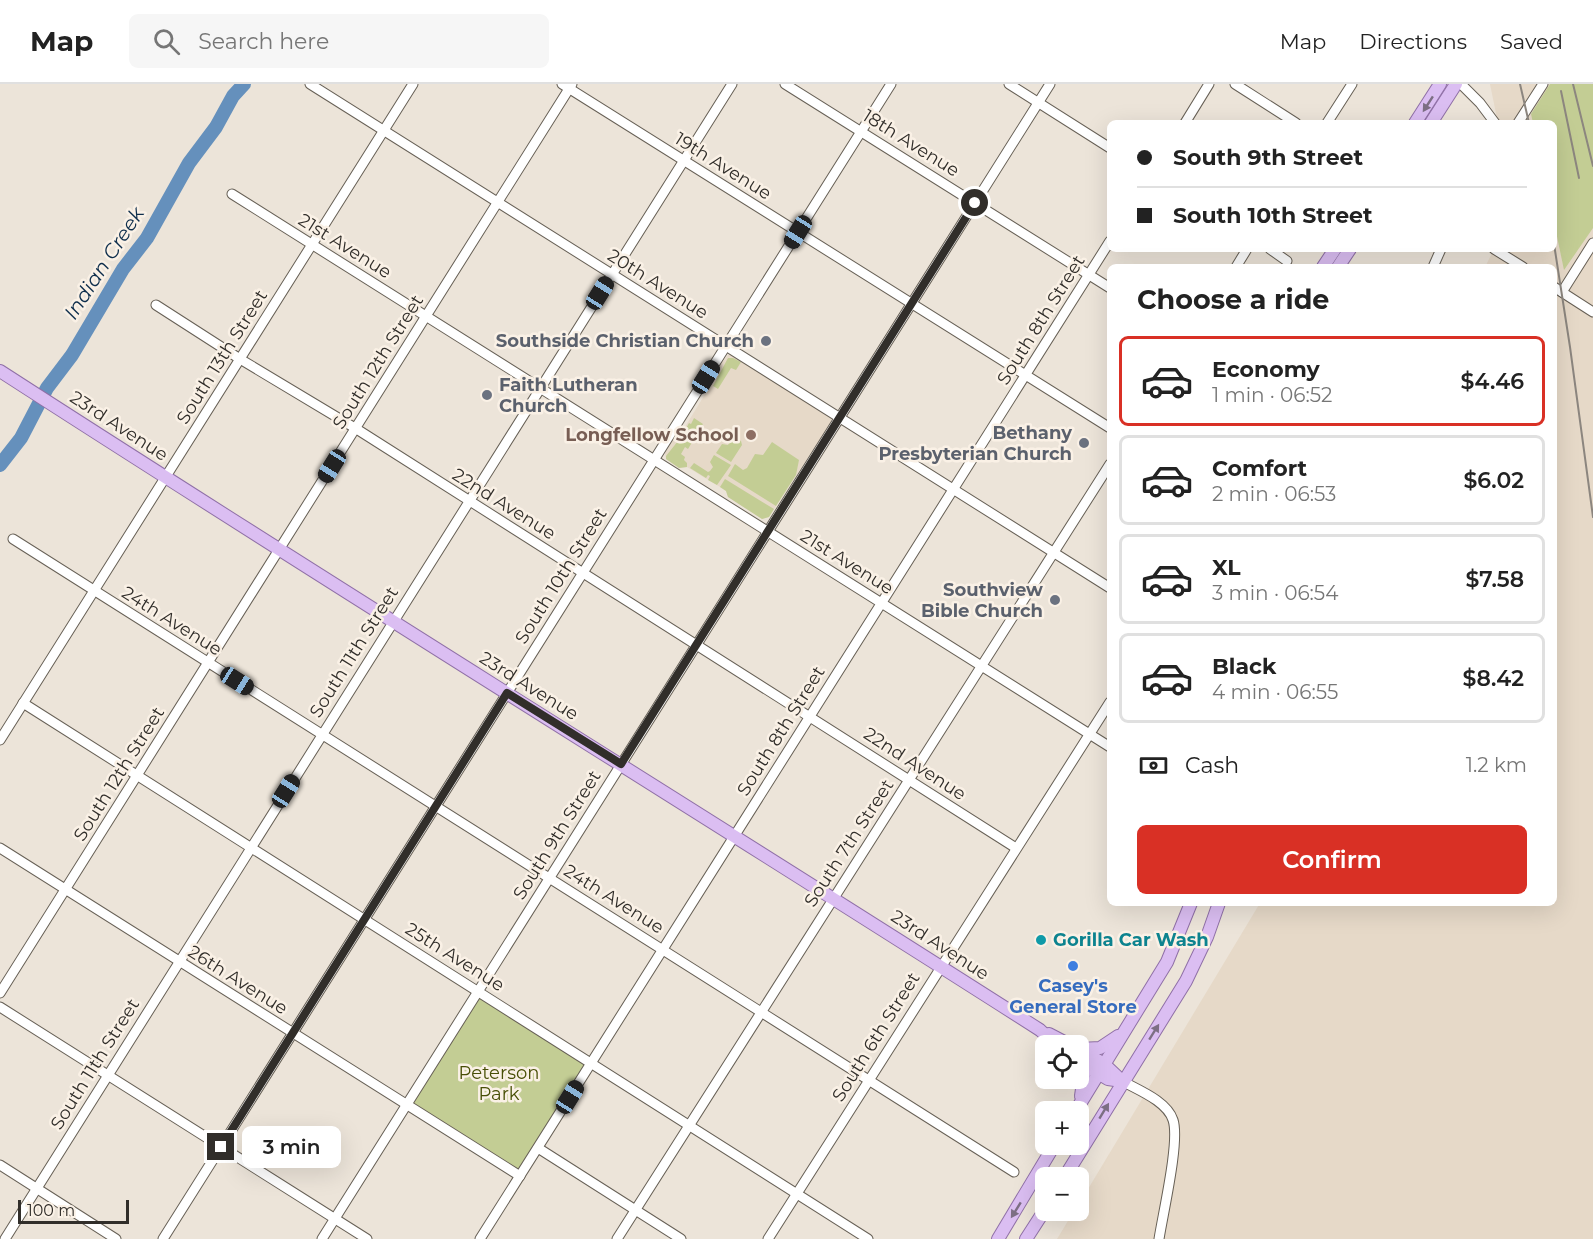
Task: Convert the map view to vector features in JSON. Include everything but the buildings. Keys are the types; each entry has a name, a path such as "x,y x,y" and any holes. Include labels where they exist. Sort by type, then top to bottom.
{"main road":[{"path":"1417,120 1440,84"},
{"path":"1433,120 1456,84"},
{"name":"23rd Avenue","path":"0,371 165,478 1050,1035"},
{"path":"1081,1101 1167,962 1190,906"},
{"path":"1071,1167 1186,981 1207,937 1218,906"},
{"path":"1089,1049 1106,1045 1131,1022"},
{"name":"23rd Avenue","path":"1040,1030 1045,1035"},
{"path":"1089,1058 1101,1069"},
{"path":"1089,1065 1122,1081"},
{"path":"998,1239 1048,1155"},
{"path":"1026,1239 1038,1221"}],"street":[{"name":"20th Avenue","path":"310,84 1107,586"},
{"name":"South 13th Street","path":"0,740 413,84"},
{"name":"South 11th Street","path":"5,1239 732,84"},
{"name":"18th Avenue","path":"785,84 1107,286"},
{"name":"South 10th Street","path":"164,1239 891,84"},
{"path":"1009,84 1107,146"},
{"name":"South 9th Street","path":"322,1239 1050,84"},
{"path":"1187,120 1209,84"},
{"path":"1235,84 1291,120"},
{"path":"1329,120 1352,84"},
{"path":"1461,84 1480,103 1492,120"},
{"path":"1520,120 1543,84"},
{"name":"19th Avenue","path":"568,85 1107,426"},
{"name":"South 12th Street","path":"0,993 498,202 568,85"},
{"name":"21st Avenue","path":"232,194 1107,745"},
{"path":"1593,243 1558,289 1593,312"},
{"name":"South 8th Street","path":"480,1239 1107,246"},
{"path":"1274,252 1287,261"},
{"path":"1499,252 1518,264"},
{"name":"22nd Avenue","path":"156,305 240,359 356,428 1016,848"},
{"name":"South 7th Street","path":"617,1239 1107,469"},
{"name":"24th Avenue","path":"13,539 1014,1172"},
{"name":"25th Avenue","path":"23,703 868,1239"},
{"name":"South 6th Street","path":"768,1239 1107,707"},
{"name":"26th Avenue","path":"0,848 520,1176"},
{"path":"0,1007 367,1239"},
{"path":"1122,1081 1158,1102 1173,1119 1174,1143 1159,1239"},
{"path":"538,1148 681,1239"},
{"path":"0,1165 116,1239"}],"shaded area":[{"path":"1490,84 1593,84 1593,1239 1057,1239 1068,1221 1089,1221 1089,1187 1258,906 1557,906 1557,264 1486,264 1492,252 1557,252 1557,120 1497,120"},
{"name":"Longfellow School","path":"728,355 733,355 830,416 831,419 769,517 762,519 728,497 726,491 720,487 687,467 679,468 666,459 665,453 672,441 677,440 718,373 717,369"}],"green space":[{"path":"1550,84 1593,84 1593,228 1564,270 1557,236 1557,120 1532,120 1531,114"},
{"path":"728,358 741,362 736,370 731,368 718,389 713,386"},
{"path":"694,418 703,424 688,449 685,447 681,454 685,457 687,467 679,468 666,459 666,456 678,441 683,443 688,435 684,432"},
{"path":"731,435 741,441 742,445 731,462 716,453 722,444 728,445 732,438"},
{"path":"772,442 799,460 796,475 776,506 728,476 735,464 743,470 747,468 755,454 763,455"},
{"path":"714,455 731,465 717,485 708,480 710,476 706,478 690,468 694,463 710,471 713,467 710,462"},
{"path":"725,479 774,509 769,517 762,519 728,497 726,491 720,487"},
{"name":"Peterson Park","path":"478,991 591,1063 520,1176 406,1105"}],"waterway":[{"name":"Indian Creek","path":"0,465 21,438 47,388 72,355 123,269 147,238 189,163 216,127 233,96 244,84"}],"railway":[{"path":"1520,84 1528,120"},
{"path":"1573,84 1593,166"},
{"path":"1561,91 1579,178"},
{"path":"1555,252 1593,517"}],"place":[{"name":"Southside Christian Church","path":"766,341"},
{"name":"Faith Lutheran Church","path":"487,395"},
{"name":"Longfellow School","path":"751,435"},
{"name":"Bethany Presbyterian Church","path":"1084,443"},
{"name":"Southview Bible Church","path":"1055,600"},
{"name":"Gorilla Car Wash","path":"1041,940"},
{"name":"Casey's General Store","path":"1073,966"}],"route":[{"path":"221,1147 507,693 621,764 975,203"}]}
